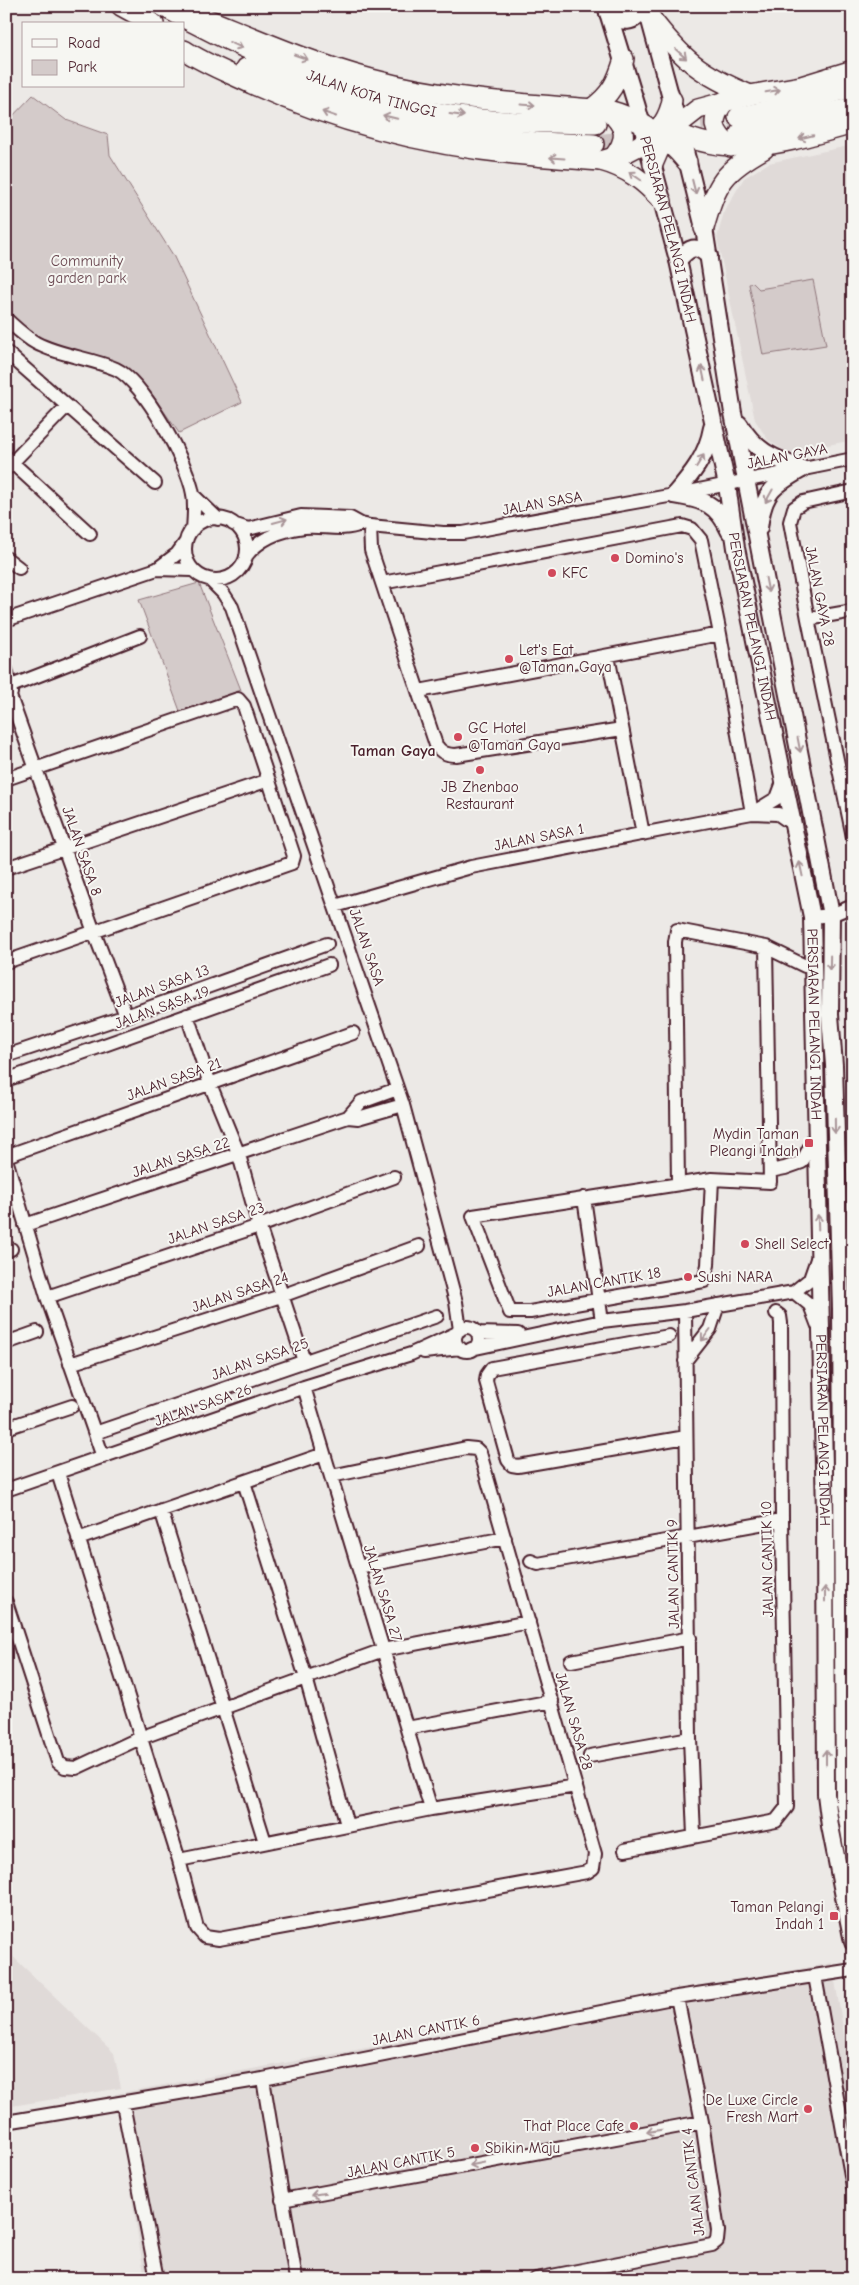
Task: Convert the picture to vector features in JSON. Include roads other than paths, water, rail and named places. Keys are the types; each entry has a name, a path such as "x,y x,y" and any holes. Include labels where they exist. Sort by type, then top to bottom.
{"highway":[{"path":"120,6 141,22"},
{"path":"120,6 150,22"},
{"name":"JALAN KOTA TINGGI","path":"162,6 210,33 294,71 366,95 442,113 512,122 598,114"},
{"path":"175,6 299,56 371,80 444,94 503,102 598,114 621,113 703,142 736,132 806,119 853,107"},
{"path":"645,10 674,48 697,69 726,85 750,95"},
{"name":"JALAN KOTA TINGGI","path":"185,39 289,86 365,111 438,128 603,154"},
{"path":"185,51 197,59 282,97 360,124 434,142 513,154 603,154 620,148 624,138 622,127 598,114"},
{"path":"598,114 604,100 618,81 624,60"},
{"path":"603,154 698,110 750,95 801,86 853,70"},
{"path":"724,102 715,116 714,123 720,138 804,102 853,87"},
{"path":"653,164 659,128 670,112 672,100"},
{"path":"704,228 716,189 724,177 738,164 770,146 853,124"},
{"path":"659,128 687,162"},
{"path":"736,132 770,146"},
{"path":"603,154 638,178 662,201"}],"main road":[{"path":"607,10 616,20 631,21 645,10 672,100"},
{"path":"607,10 624,60 659,128"},
{"name":"PERSIARAN PELANGI INDAH","path":"687,162 704,228 733,413 832,914 830,1016 834,1065 841,1309 849,1752 848,1801 853,1853"},
{"name":"PERSIARAN PELANGI INDAH","path":"653,164 678,260 727,484 736,548 791,823 812,916 821,1335 827,1805 853,1942"},
{"path":"678,260 685,251 691,248 702,251 709,256"},
{"path":"733,413 749,440 760,451 802,469"},
{"path":"674,495 702,460 709,444 713,421"},
{"path":"758,538 760,516 767,496 777,484 802,469"},
{"path":"674,495 694,498 711,506 722,515 736,548"}],"street":[{"path":"6,319 38,344 116,369 130,378 143,393 177,451 194,495 193,528 177,554 157,569 6,620"},
{"path":"6,352 155,484"},
{"path":"67,406 8,463 90,534"},
{"name":"JALAN GAYA","path":"727,484 853,459"},
{"name":"JALAN SASA","path":"233,524 248,529 301,516 350,518 366,525 444,533 463,533 727,484"},
{"name":"JALAN GAYA 28","path":"853,491 803,502 794,508 790,522 853,837"},
{"path":"194,495 218,519"},
{"path":"185,543 186,557 192,570 210,580 220,580 237,572 246,556 246,544 242,532 233,524 218,519 209,519 193,528"},
{"path":"366,525 371,550 436,745 444,754 456,755 622,729"},
{"name":"JALAN SASA","path":"246,556 255,544 269,537 304,527 350,529 366,525"},
{"path":"382,583 682,526 692,529 701,540 752,813"},
{"path":"6,558 19,568"},
{"path":"157,569 192,570"},
{"name":"JALAN SASA","path":"232,607 232,583 237,572"},
{"name":"JALAN SASA","path":"210,580 223,593 232,607 335,906 403,1105 456,1302 467,1331"},
{"path":"808,619 853,611"},
{"path":"419,691 720,634"},
{"path":"8,689 140,636"},
{"path":"608,656 643,834"},
{"name":"JALAN SASA 8","path":"6,669 8,689 94,932 126,1016"},
{"path":"6,779 238,699 244,706 294,856 292,863 6,962"},
{"path":"6,868 270,780"},
{"name":"JALAN SASA 1","path":"752,813 777,798 784,782"},
{"name":"JALAN SASA 1","path":"335,906 471,867 752,813 778,814 791,823"},
{"path":"812,916 832,914 853,906"},
{"path":"678,1183 675,942 677,930 766,947 805,966 813,966"},
{"name":"JALAN SASA 13","path":"6,1056 126,1016 327,944"},
{"path":"766,947 770,1176"},
{"name":"JALAN SASA 19","path":"6,1080 329,965"},
{"path":"187,1015 210,1084 239,1155 259,1226 284,1295 304,1361"},
{"name":"JALAN SASA 21","path":"6,1158 353,1033"},
{"name":"JALAN SASA 22","path":"348,1117 361,1102 397,1089"},
{"name":"JALAN SASA 22","path":"24,1225 239,1155 348,1117 358,1118 403,1105"},
{"path":"602,1321 584,1198 678,1183 770,1176 802,1162 816,1136"},
{"path":"6,1158 24,1225 70,1364 104,1458"},
{"name":"JALAN SASA 23","path":"48,1297 259,1226 394,1177"},
{"name":"JALAN CANTIK 18","path":"584,1198 473,1216 510,1312 530,1312 704,1280 708,1265 712,1179"},
{"name":"JALAN SASA 24","path":"70,1364 284,1295 419,1246"},
{"path":"467,1331 478,1344 466,1348 456,1340 467,1331 536,1334 602,1321 686,1310 794,1292 810,1278 819,1252"},
{"path":"794,1292 810,1305 821,1335"},
{"path":"685,1361 710,1329 718,1305"},
{"name":"JALAN CANTIK 9","path":"686,1310 690,1738 694,1836"},
{"name":"JALAN CANTIK 10","path":"694,1836 776,1821 787,1807 781,1323 780,1316 776,1313"},
{"name":"JALAN SASA 25","path":"95,1433 437,1316"},
{"name":"JALAN SASA 26","path":"6,1490 104,1458 304,1387 411,1354 467,1331"},
{"path":"6,1343 37,1332"},
{"name":"JALAN SASA 26","path":"411,1354 466,1348 536,1334"},
{"path":"669,1336 492,1368 486,1374 486,1381 508,1460 512,1465 518,1466 686,1437"},
{"name":"JALAN SASA 27","path":"304,1387 431,1809"},
{"path":"6,1428 72,1406"},
{"name":"JALAN SASA 28","path":"179,1860 431,1809 576,1786 480,1453 476,1448 466,1448 331,1476"},
{"path":"78,1539 324,1454"},
{"path":"58,1473 179,1860 197,1928 205,1937 219,1939 587,1872 593,1868 594,1854 576,1786"},
{"path":"244,1482 306,1678 346,1825"},
{"path":"161,1510 265,1842"},
{"path":"531,1560 538,1564 689,1535 782,1520"},
{"path":"358,1567 505,1538"},
{"path":"6,1602 10,1625 58,1762 65,1767 76,1768 140,1738 383,1650 529,1622"},
{"path":"571,1661 690,1638"},
{"path":"407,1728 552,1701"},
{"path":"590,1756 690,1738"},
{"path":"827,1805 848,1801"},
{"path":"830,1826 850,1822"},
{"path":"625,1850 694,1836"},
{"name":"JALAN CANTIK 6","path":"6,2122 123,2104 263,2079 677,1997 853,1970"},
{"path":"815,1976 853,2186"},
{"name":"JALAN CANTIK 4","path":"536,2279 712,2245 717,2240 718,2231 702,2122 677,1997"},
{"path":"263,2079 296,2279"},
{"path":"123,2104 157,2279"},
{"name":"JALAN CANTIK 5","path":"282,2200 702,2122"}],"tunnel":[{"path":"673,123 738,117"},
{"path":"594,144 636,140"}],"place":[{"name":"Domino's","path":"615,558"},
{"name":"KFC","path":"552,573"},
{"name":"Let's Eat @Taman Gaya","path":"509,659"},
{"name":"GC Hotel @Taman Gaya","path":"458,737"},
{"name":"JB Zhenbao Restaurant","path":"480,770"},
{"name":"Mydin Taman Pleangi Indah","path":"809,1143"},
{"name":"Shell Select","path":"745,1244"},
{"name":"Sushi NARA","path":"688,1277"},
{"name":"Taman Pelangi Indah 1","path":"834,1916"},
{"name":"De Luxe Circle Fresh Mart","path":"808,2109"},
{"name":"That Place Cafe","path":"634,2126"},
{"name":"Sbikin Maju","path":"475,2148"}],"district":[{"name":"Taman Gaya","path":"393,750"}],"park label":[{"name":"Community garden park","path":"87,270"}]}
